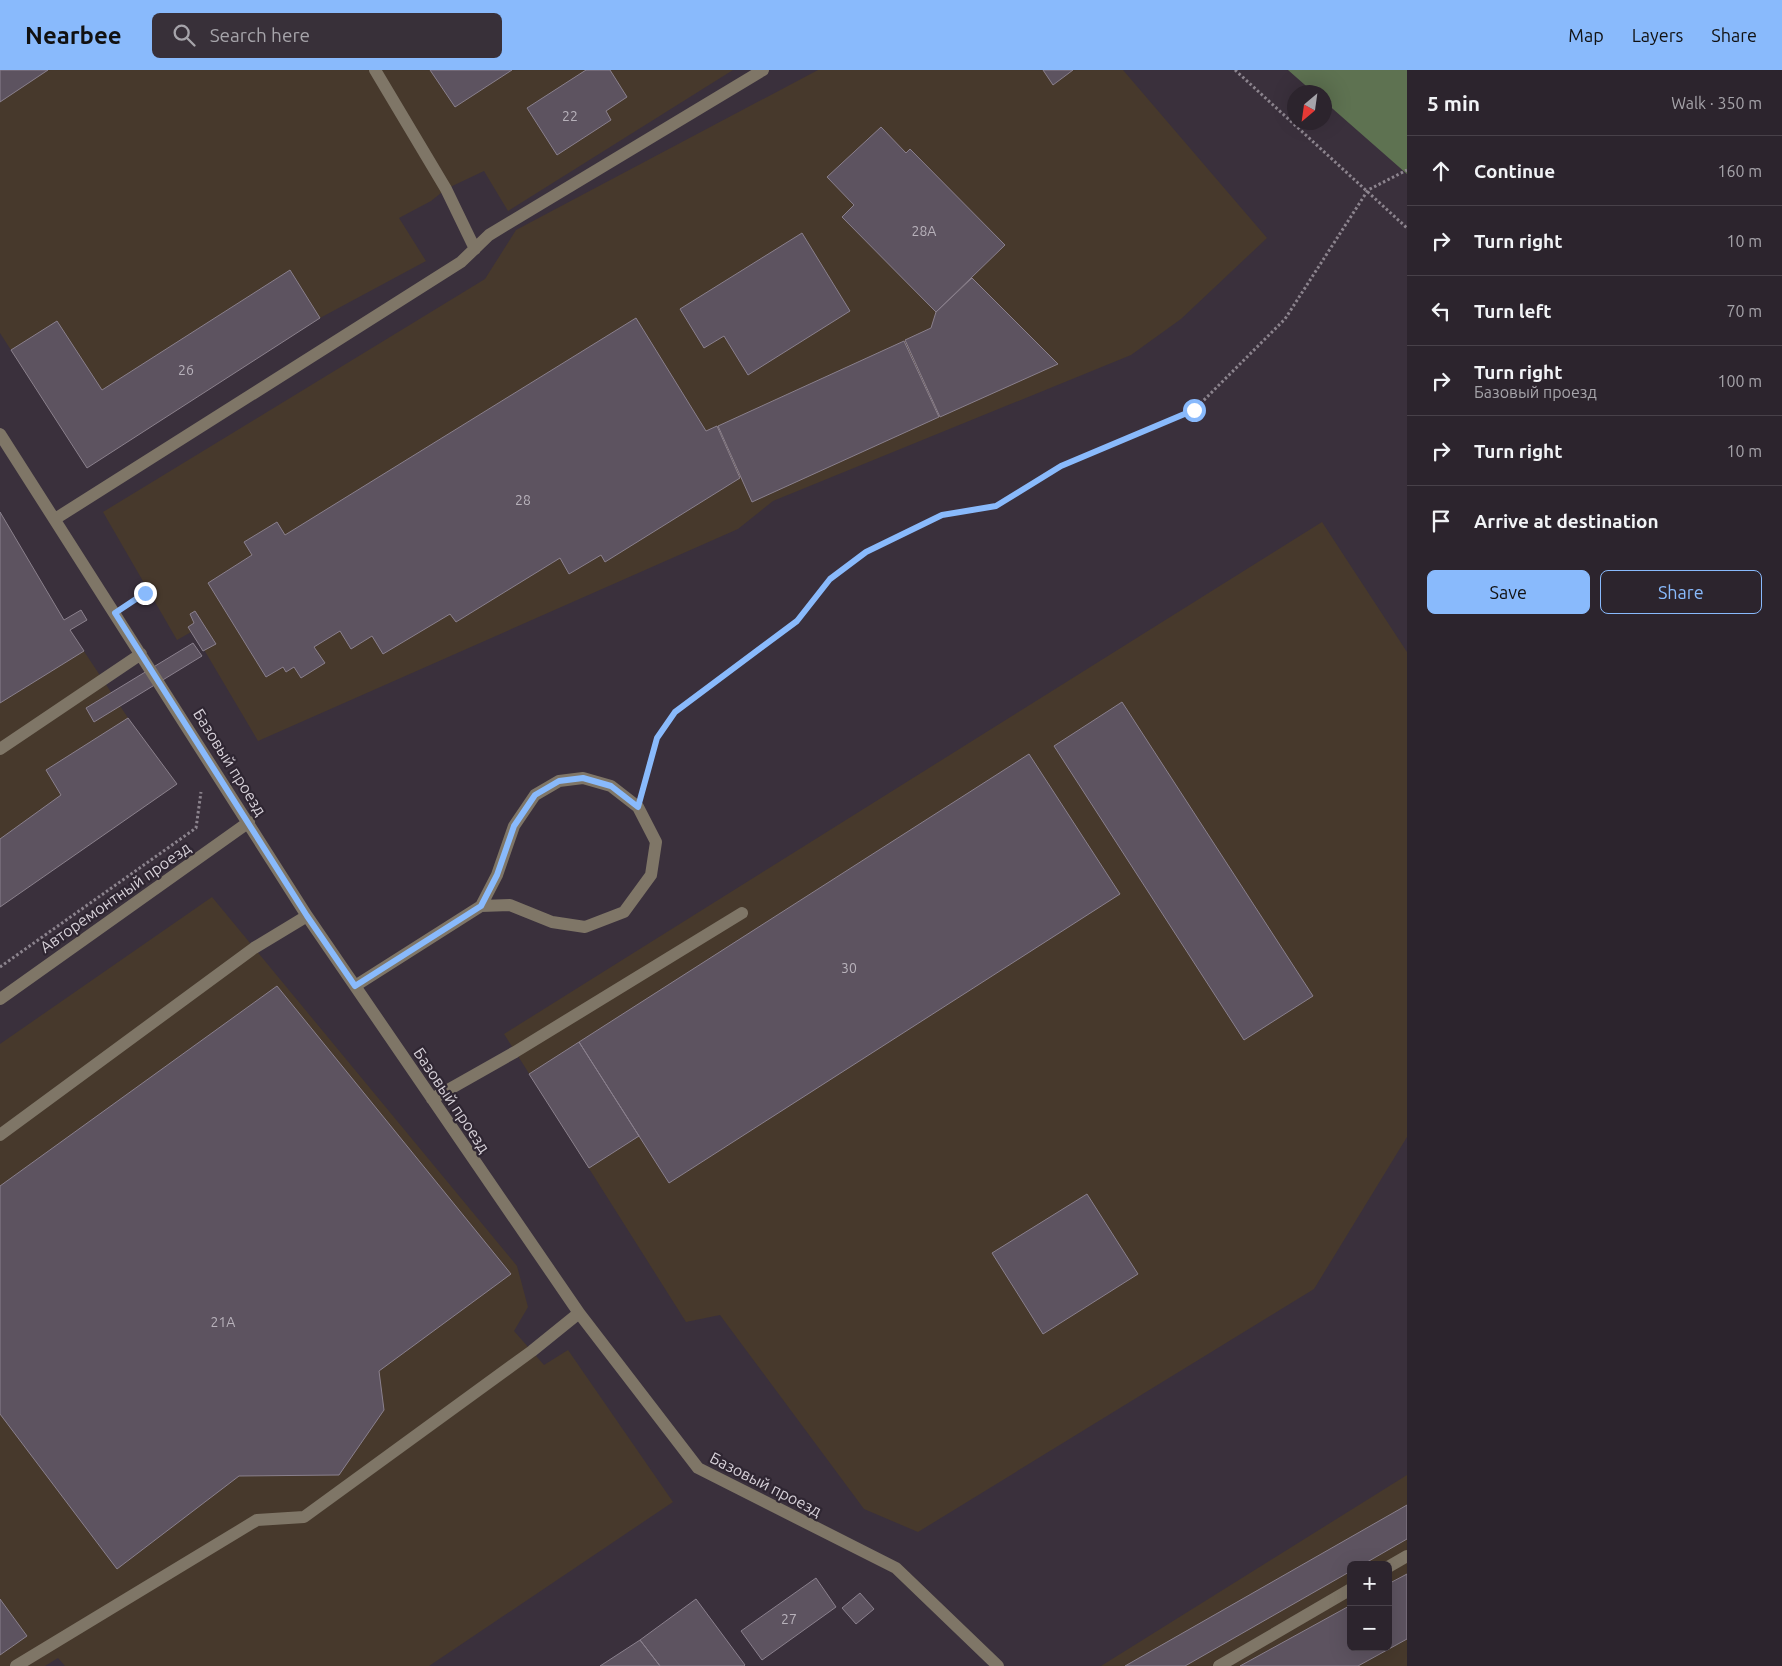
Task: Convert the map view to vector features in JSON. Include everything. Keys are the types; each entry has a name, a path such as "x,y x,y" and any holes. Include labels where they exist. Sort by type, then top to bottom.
{"street":[{"path":"375,70 446,188 475,249"},
{"path":"55,519 461,262 489,235 763,70"},
{"name":"Базовый проезд","path":"0,434 307,916 579,1314 698,1468 896,1568 998,1666"},
{"path":"0,749 141,654"},
{"path":"355,986 481,906 497,875 514,826 535,795 559,781 583,778 611,786 638,807 656,842 651,875 624,912 585,926 552,922 510,905 481,906"},
{"name":"Авторемонтный проезд","path":"0,999 248,822"},
{"path":"432,1100 515,1052 742,913"},
{"path":"0,1135 254,948 307,916"},
{"path":"16,1666 257,1520 304,1517 532,1351 579,1314"},
{"path":"1392,1565 1407,1556"},
{"path":"1219,1666 1347,1591"}],"path":[{"path":"1235,70 1368,190 1407,228"},
{"path":"638,807 657,738 675,712 797,621 830,579 866,552 942,515 996,506 1061,466 1194,410 1285,319 1368,190 1407,170"},
{"path":"115,613 145,593"},
{"path":"0,967 196,828 202,793 197,785"}],"shaded area":[{"path":"0,70 733,70 508,211 484,171 446,189 431,201 399,218 426,261 320,318 87,468 0,333"},
{"path":"818,70 1123,70 1267,238 1181,319 1131,355 773,501 738,529 258,741 193,631 177,640 103,512 485,279 516,230"},
{"path":"0,512 64,620 81,610 87,620 70,630 128,718 177,784 0,907"},
{"path":"1322,522 1407,652 1407,1137 1314,1289 918,1532 864,1509 720,1315 686,1322 504,1034"},
{"path":"212,897 517,1266 528,1307 514,1331 544,1365 568,1350 673,1502 429,1666 65,1666 58,1658 45,1666 0,1666 0,1044"},
{"path":"1407,1475 1407,1666 1101,1666"}],"green space":[{"path":"1288,70 1407,70 1407,174 1332,108 1332,85 1305,85"}],"building":[{"path":"0,70 48,70 0,102"},
{"path":"430,70 512,70 455,107"},
{"path":"586,70 610,70 627,97 606,111 611,120 557,155 527,108"},
{"path":"1043,70 1073,70 1053,85"},
{"path":"881,127 906,153 910,149 1005,245 936,312 842,217 854,205 827,177"},
{"path":"802,233 850,311 748,375 724,336 704,348 680,309"},
{"path":"290,270 320,318 87,468 11,350 57,321 102,390"},
{"path":"972,278 1058,364 940,417 905,340 931,328 936,312"},
{"path":"636,318 706,431 717,426 740,478 605,562 601,555 569,574 560,558 456,622 450,614 383,654 372,636 351,649 340,631 314,647 325,663 301,678 294,667 286,672 283,667 266,677 208,583 252,555 244,542 277,522 285,535"},
{"path":"904,341 939,417 752,502 718,426"},
{"path":"0,512 64,620 81,610 87,620 70,630 84,651 0,703"},
{"path":"195,611 216,644 203,651 188,627 194,623 190,614"},
{"path":"193,643 202,656 94,722 86,708"},
{"path":"1122,702 1313,996 1244,1040 1054,746"},
{"path":"128,718 177,784 0,907 0,839 61,795 46,770"},
{"path":"1029,754 1120,894 669,1183 579,1042"},
{"path":"277,986 511,1274 379,1371 384,1410 339,1475 239,1476 117,1569 0,1414 0,1186"},
{"path":"579,1042 639,1136 589,1168 529,1074"},
{"path":"1087,1194 1138,1274 1043,1334 992,1253"},
{"path":"1407,1505 1407,1539 1369,1561 1347,1561 1347,1573 1185,1666 1125,1666"},
{"path":"1407,1574 1407,1639 1392,1647 1392,1606 1392,1582"},
{"path":"816,1578 836,1607 762,1660 741,1631"},
{"path":"860,1593 874,1609 856,1624 842,1608"},
{"path":"0,1599 27,1636 0,1655"},
{"path":"696,1599 744,1666 660,1666 640,1640"},
{"path":"1347,1607 1347,1651 1385,1651 1358,1666 1240,1666"},
{"path":"640,1640 660,1666 600,1666"}],"route":[{"path":"145,593 115,613 307,916 355,986 481,906 497,875 514,826 535,795 559,781 583,778 611,786 638,807 657,738 675,712 797,621 830,579 866,552 942,515 996,506 1061,466 1194,410"}]}
